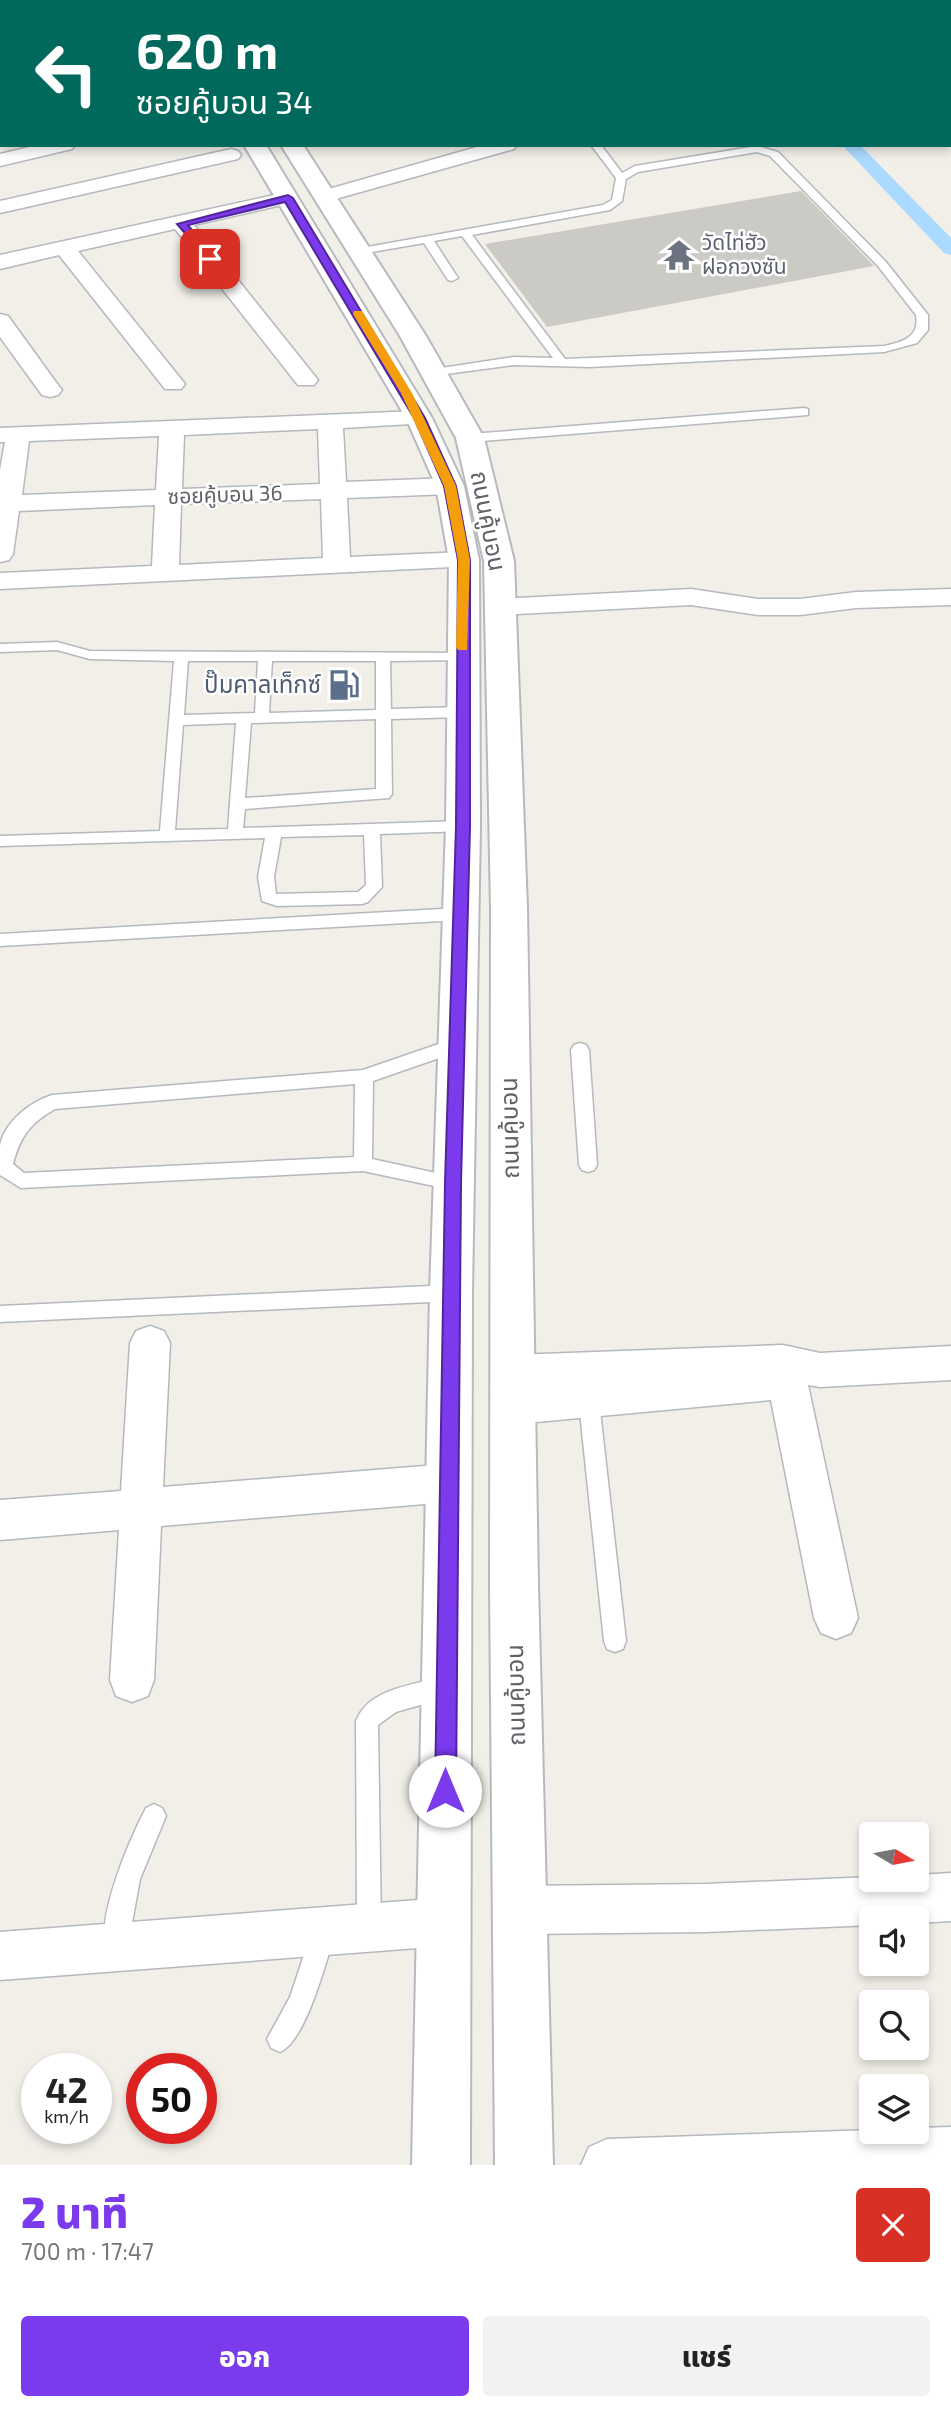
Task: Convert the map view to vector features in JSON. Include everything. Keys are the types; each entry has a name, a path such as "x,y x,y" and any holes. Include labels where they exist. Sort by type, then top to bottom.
{"main road":[{"name":"ถนนคู้บอน","path":"292,147 299,195 419,418 450,486 464,560 463,808 451,1293 441,2165"},
{"name":"ถนนคู้บอน","path":"243,150 299,195 360,251 435,373 470,438 499,561 509,908 514,1585 524,2165"},
{"path":"463,808 505,790"}],"street":[{"path":"0,159 56,147"},
{"path":"0,262 147,228 182,224 499,147"},
{"path":"0,207 243,150"},
{"path":"147,228 168,218 299,195"},
{"path":"182,224 306,380"},
{"path":"64,247 173,384"},
{"path":"0,321 50,390"},
{"path":"0,366 32,363"},
{"path":"0,554 9,435 419,418"},
{"path":"330,422 337,565"},
{"path":"165,573 172,428"},
{"name":"ซอยคู้บอน 36","path":"4,504 450,486"},
{"path":"0,581 464,560"},
{"path":"500,607 691,597 758,607 800,607 856,600 951,597"},
{"path":"132,1680 150,1343"},
{"path":"514,1389 951,1363"},
{"path":"797,1371 836,1618"},
{"path":"0,1520 449,1483"},
{"path":"521,1910 706,1908 951,1896"},
{"path":"0,1956 444,1922"},
{"path":"607,2165 951,2153"}],"lane":[{"path":"360,251 606,208 617,201 621,177 598,147"},
{"path":"435,373 513,361 562,363 784,356 884,349 912,341 924,328 922,315 882,264 774,154 745,149 635,169 621,177"},
{"path":"465,233 562,363"},
{"path":"427,239 452,278"},
{"path":"470,438 804,412"},
{"path":"0,648 57,646 90,655 181,657 463,656"},
{"path":"238,804 384,794 383,655"},
{"path":"167,836 181,657"},
{"path":"262,717 265,657"},
{"path":"177,720 463,712"},
{"path":"235,835 244,718"},
{"path":"0,841 372,829 463,808"},
{"path":"274,834 266,877 268,897 277,901 362,898 374,887 372,829"},
{"path":"0,940 459,914"},
{"path":"453,1183 363,1164 21,1181 3,1167 13,1130 52,1102 364,1077 456,1045"},
{"path":"579,1050 587,1165"},
{"path":"363,1164 364,1077"},
{"path":"0,1314 451,1293"},
{"path":"587,1384 615,1641"},
{"path":"280,2039 346,1929 367,1721 373,1711 383,1706 446,1687"},
{"path":"116,1947 120,1902 130,1867 154,1816"}],"building":[{"name":"วัดไท่ฮัว ฝอกวงซัน","path":"801,191 874,266 547,327 485,244"}],"waterway":[{"path":"852,147 951,249"}],"slow traffic":[{"path":"358,314 407,393 450,486 464,560 463,647"}],"place":[{"name":"วัดไท่ฮัว ฝอกวงซัน","path":"679,255"},
{"name":"ปั๊มคาลเท็กซ์","path":"344,685"}],"route":[{"path":"210,259 182,224 288,198 407,393 450,486 464,560 463,826 453,1183 445,1791"}]}
